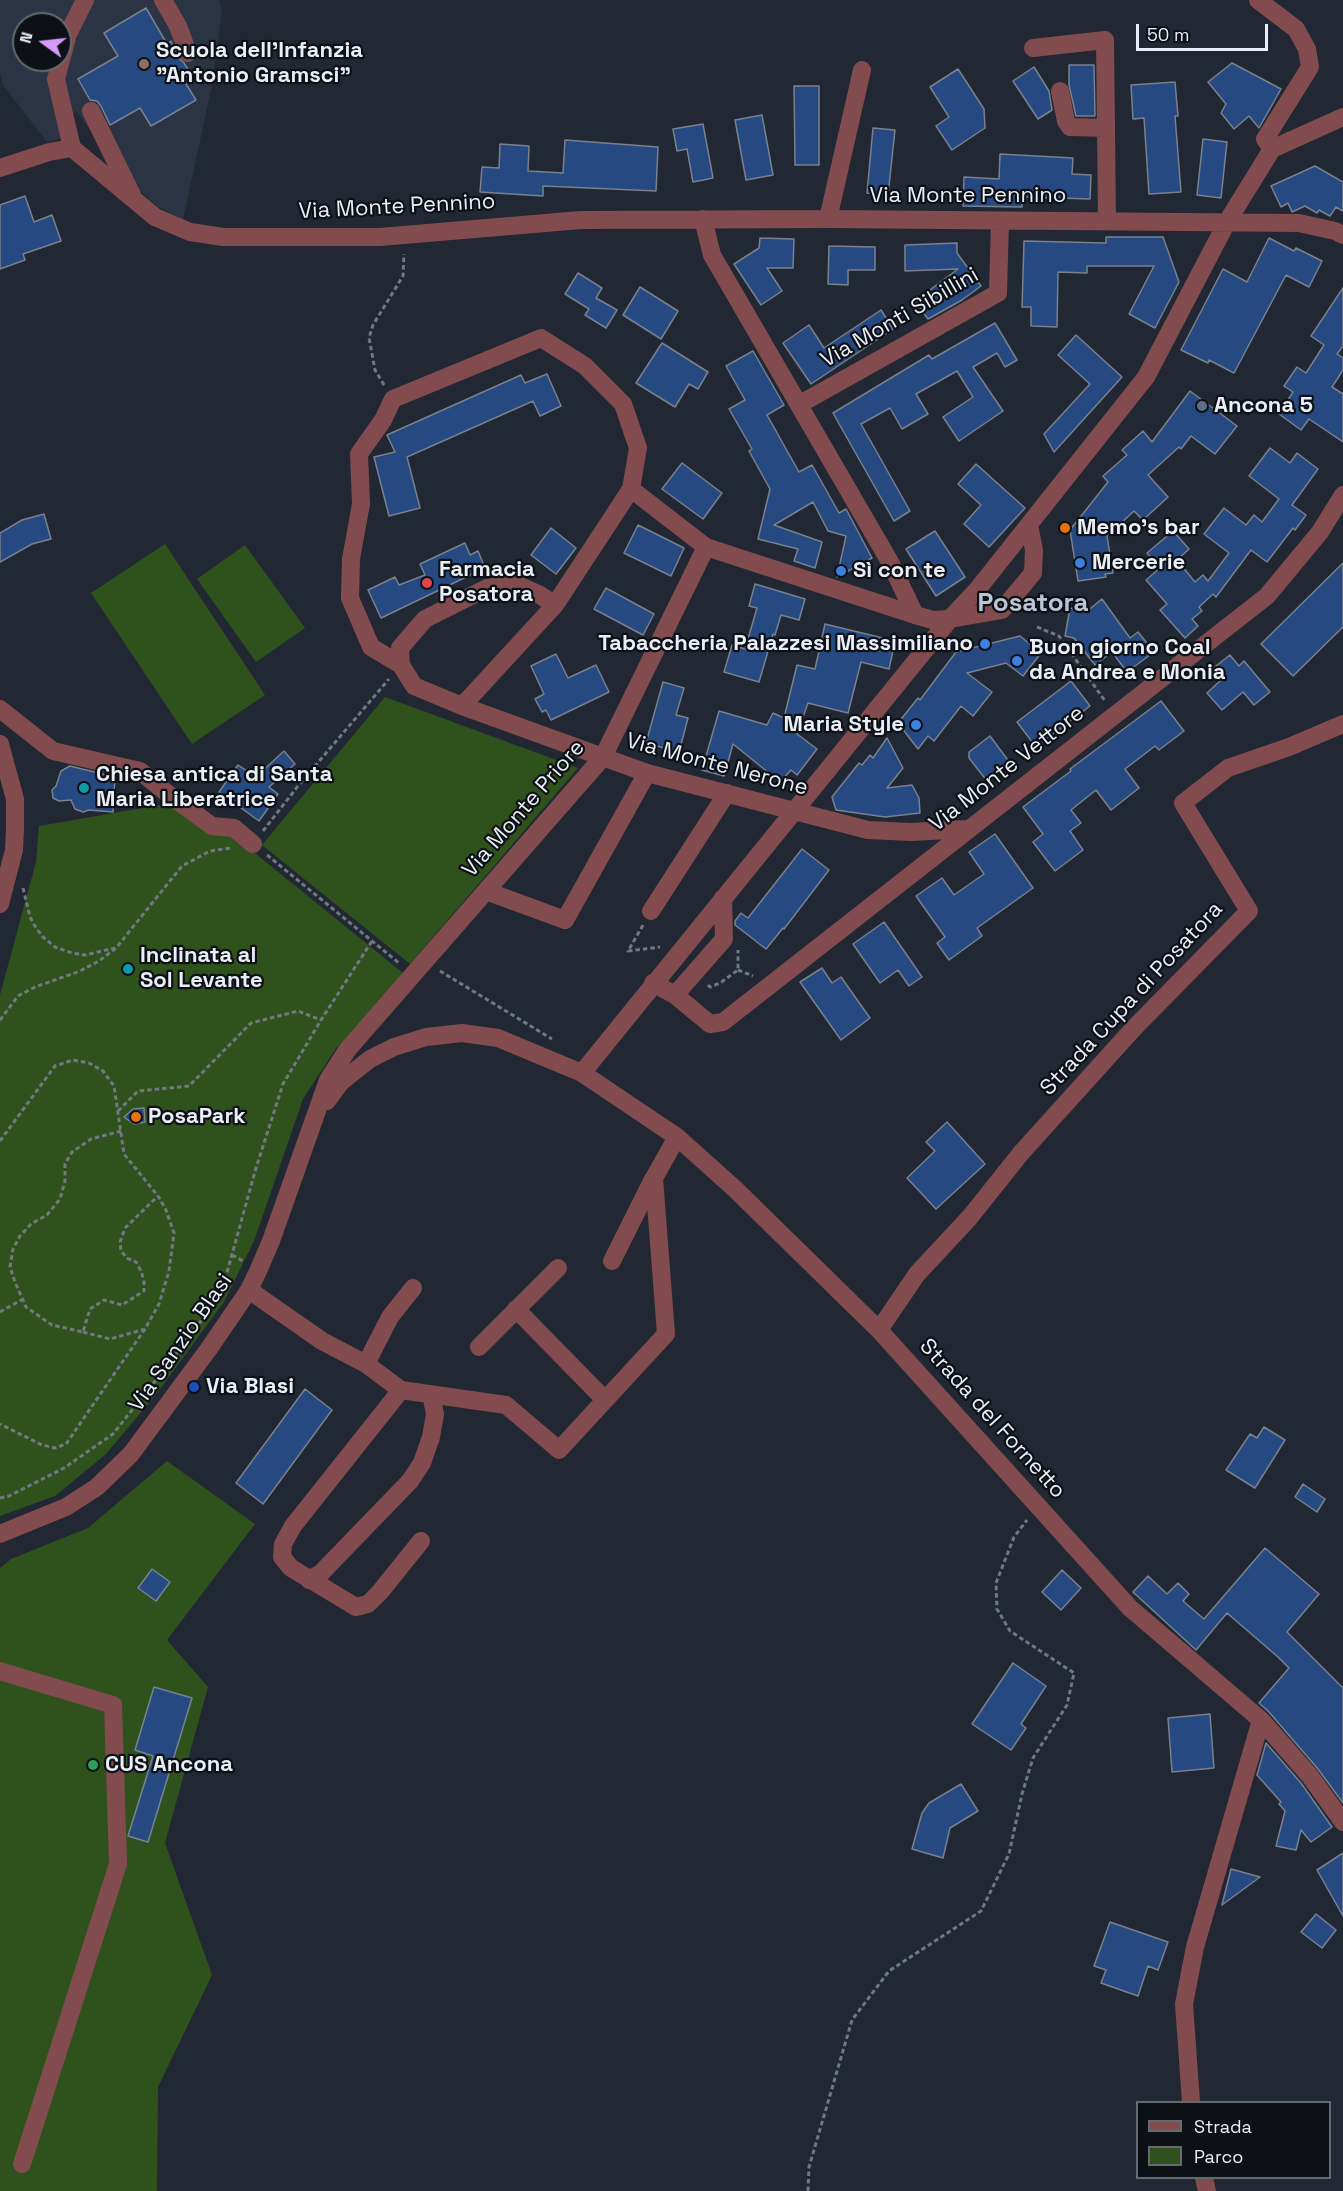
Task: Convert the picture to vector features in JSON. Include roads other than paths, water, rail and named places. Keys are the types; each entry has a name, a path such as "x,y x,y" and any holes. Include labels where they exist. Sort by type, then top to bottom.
{"street":[{"path":"0,168 49,152 72,148 56,79 68,34 85,0"},
{"path":"163,0 178,26 188,53"},
{"path":"1258,0 1296,29 1308,49 1310,68 1265,139 1272,149"},
{"path":"1033,48 1105,40 1107,221"},
{"name":"Via Monte Pennino","path":"828,219 862,70"},
{"path":"1060,91 1066,121 1070,127 1106,128"},
{"path":"91,111 133,197"},
{"path":"582,1072 793,811 977,590 1146,377 1227,222 1272,149 1343,117"},
{"name":"Via Monte Pennino","path":"72,148 156,217 190,232 223,237 380,237 581,220 1227,222"},
{"path":"703,219 712,255 890,562 915,615"},
{"name":"Via Monti Sibillini","path":"800,404 998,293 1000,222"},
{"path":"1227,222 1299,223 1335,231 1343,236"},
{"path":"401,665 371,647 350,598 351,559 361,504 359,454 383,420 393,399 541,338 585,366 623,404 638,448 631,489 555,606 462,706"},
{"path":"631,489 706,547 933,620 950,620 1002,610 1032,573 1034,550 1029,525"},
{"name":"Via Monte Vettore","path":"653,983 675,995 710,1024 723,1022 1267,596 1320,532 1343,495"},
{"name":"Via Monte Priore","path":"426,969 486,891 603,758 706,547"},
{"path":"401,665 400,648 425,619 487,588 516,584 540,595 555,606"},
{"name":"Via Monte Nerone","path":"401,665 414,686 462,706 647,773 867,830 911,832 967,829"},
{"path":"0,709 53,751 140,771 212,826 234,828 253,844"},
{"name":"Strada Cupa di Posatora","path":"879,1330 917,1274 970,1218 1021,1153 1134,1028 1249,911 1183,802 1228,768 1289,747 1343,724"},
{"path":"0,744 15,799 14,850 0,904"},
{"path":"486,891 565,920 647,773"},
{"path":"651,911 727,793"},
{"path":"675,995 724,939 723,898"},
{"name":"Via Sanzio Blasi","path":"2,1534 66,1507 97,1487 131,1454 202,1359 249,1290 271,1241 328,1080 348,1049 426,969"},
{"name":"Via Sanzio Blasi","path":"316,1115 341,1082 370,1059 394,1047 426,1037 462,1033 498,1038 582,1072"},
{"name":"Strada del Fornetto","path":"582,1072 676,1137 735,1189 879,1330 1130,1608 1261,1720 1310,1776 1343,1822"},
{"path":"612,1261 676,1137"},
{"path":"249,1290 322,1341 366,1364 401,1390 506,1405 559,1450 666,1334 654,1178"},
{"path":"479,1347 558,1268"},
{"path":"366,1364 390,1317 413,1288"},
{"path":"516,1309 605,1400"},
{"path":"401,1390 293,1526 283,1544 282,1557 291,1568 356,1607 368,1604 380,1592 421,1541"},
{"path":"309,1580 321,1573 410,1481 422,1463 431,1437 435,1414 431,1394"},
{"path":"0,1671 113,1705 118,1864 22,2164"},
{"path":"1191,2101 1184,2004 1196,1947 1261,1720"}],"place":[{"name":"Scuola dell'Infanzia \"Antonio Gramsci\"","path":"144,64"},
{"name":"Ancona 5","path":"1202,406"},
{"name":"Memo's bar","path":"1065,528"},
{"name":"Mercerie","path":"1080,563"},
{"name":"Sì con te","path":"841,571"},
{"name":"Farmacia Posatora","path":"427,583"},
{"name":"Tabaccheria Palazzesi Massimiliano","path":"985,644"},
{"name":"Buon giorno Coal da Andrea e Monia","path":"1017,661"},
{"name":"Maria Style","path":"916,725"},
{"name":"Chiesa antica di Santa Maria Liberatrice","path":"84,788"},
{"name":"Inclinata al Sol Levante","path":"128,969"},
{"name":"PosaPark","path":"136,1117"},
{"name":"Via Blasi","path":"194,1387"},
{"name":"CUS Ancona","path":"93,1765"}],"district":[{"name":"Posatora","path":"1033,604"}]}
